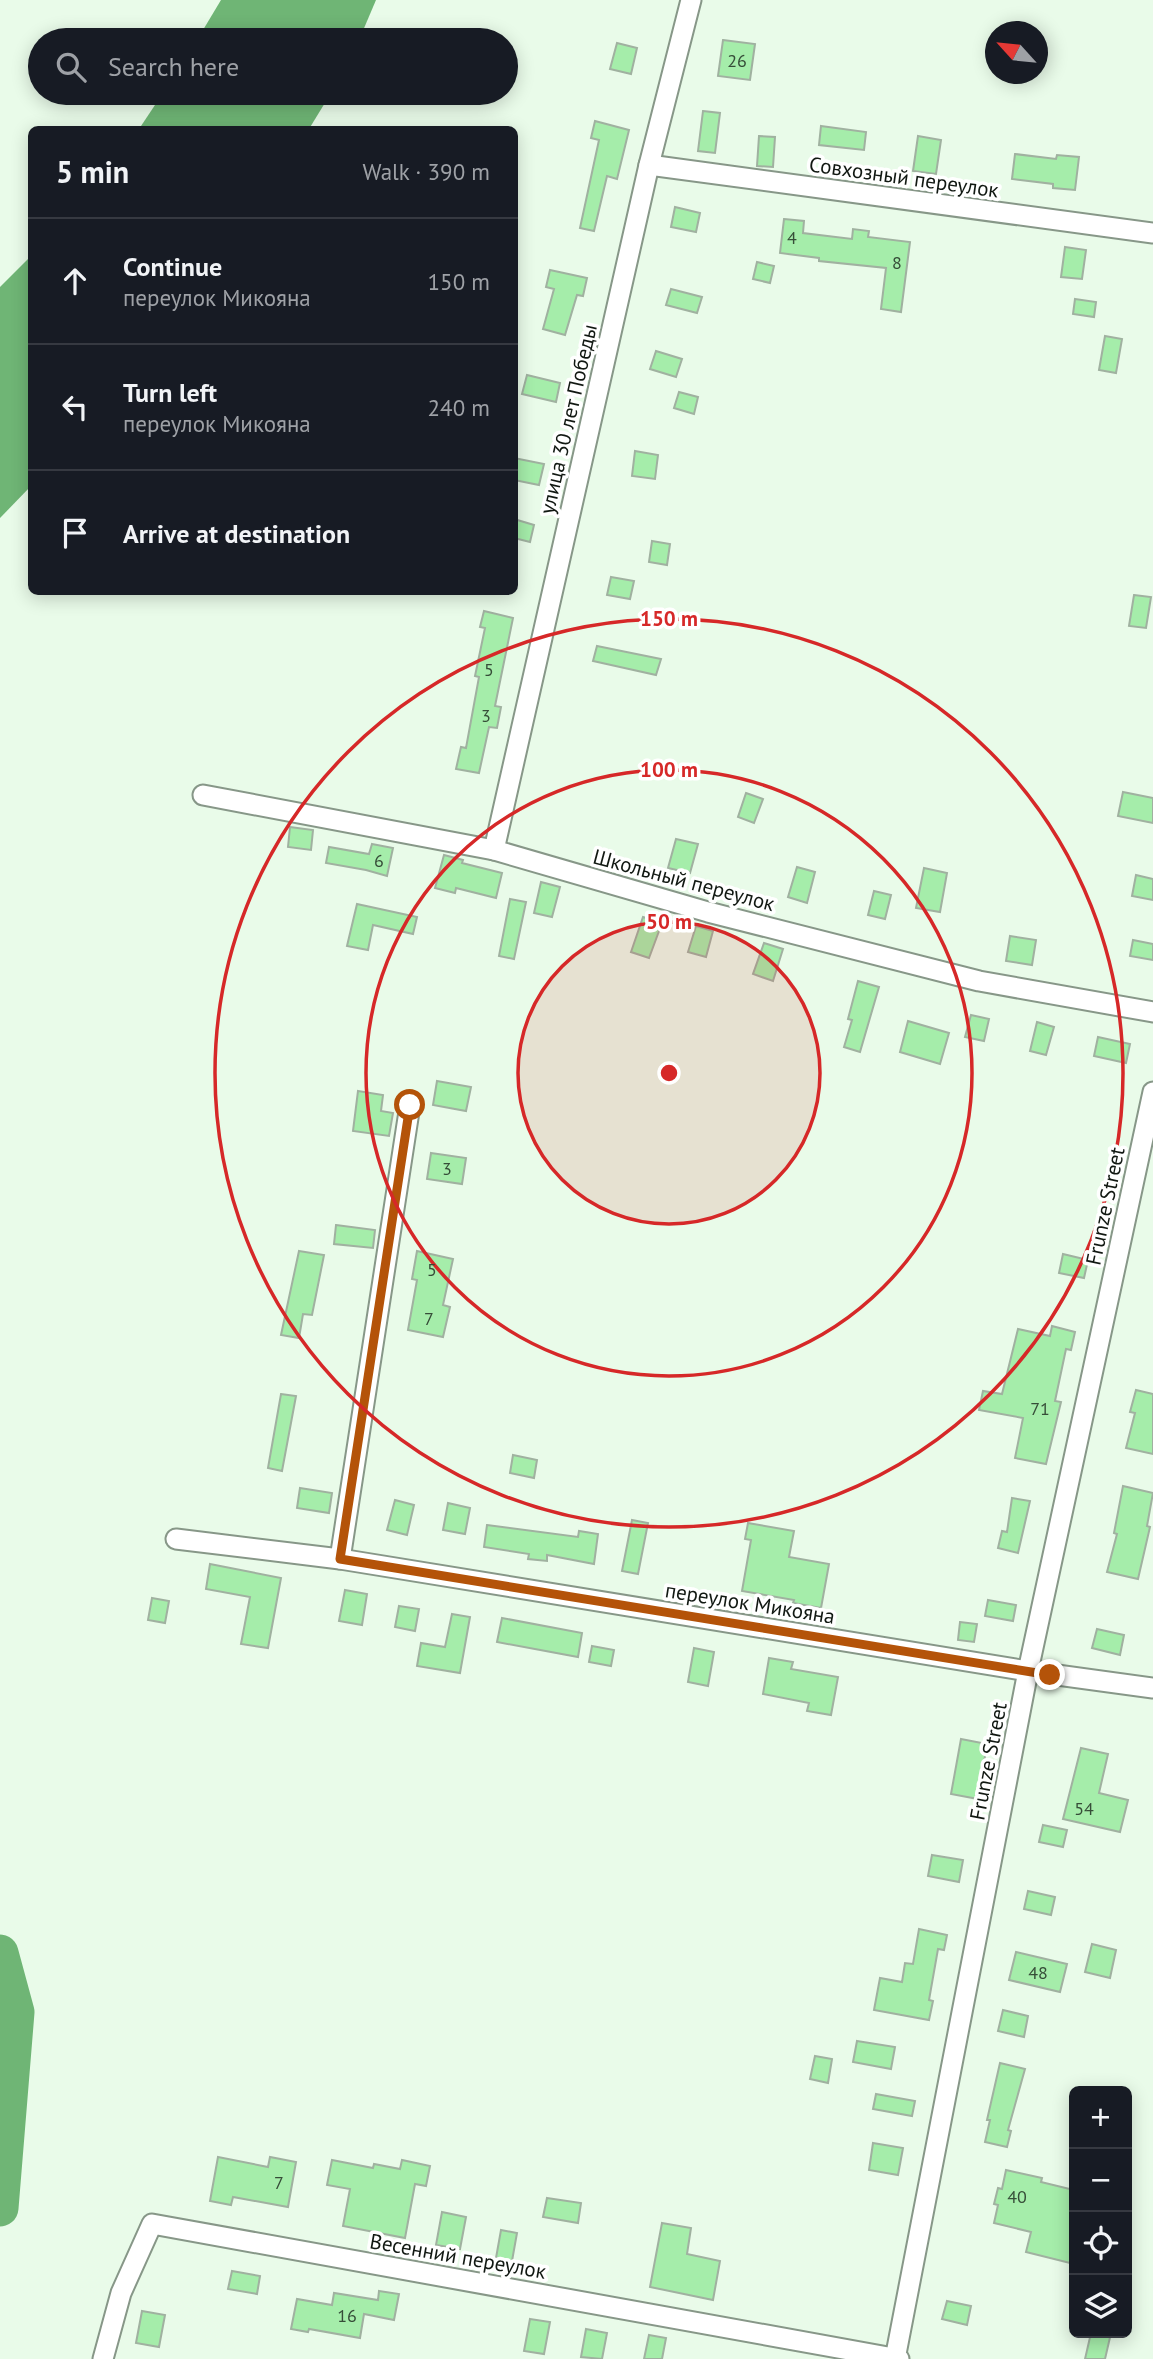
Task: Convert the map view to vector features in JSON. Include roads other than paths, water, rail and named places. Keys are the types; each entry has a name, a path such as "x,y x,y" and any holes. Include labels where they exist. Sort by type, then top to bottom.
{"street":[{"name":"улица 30 лет Победы","path":"494,850 649,165 691,0"},
{"name":"Совхозный переулок","path":"649,165 1153,233"},
{"name":"Школьный переулок","path":"203,795 494,850 708,912 979,981 1153,1012"},
{"name":"Frunze Street","path":"896,2359 1028,1671 1153,1092"},
{"path":"340,1559 410,1105"},
{"name":"переулок Микояна","path":"176,1539 340,1559 1028,1671 1153,1688"},
{"name":"Весенний переулок","path":"103,2359 121,2293 152,2224 896,2359"}],"waterway":[{"path":"0,1953 16,2012 0,2208"}]}
